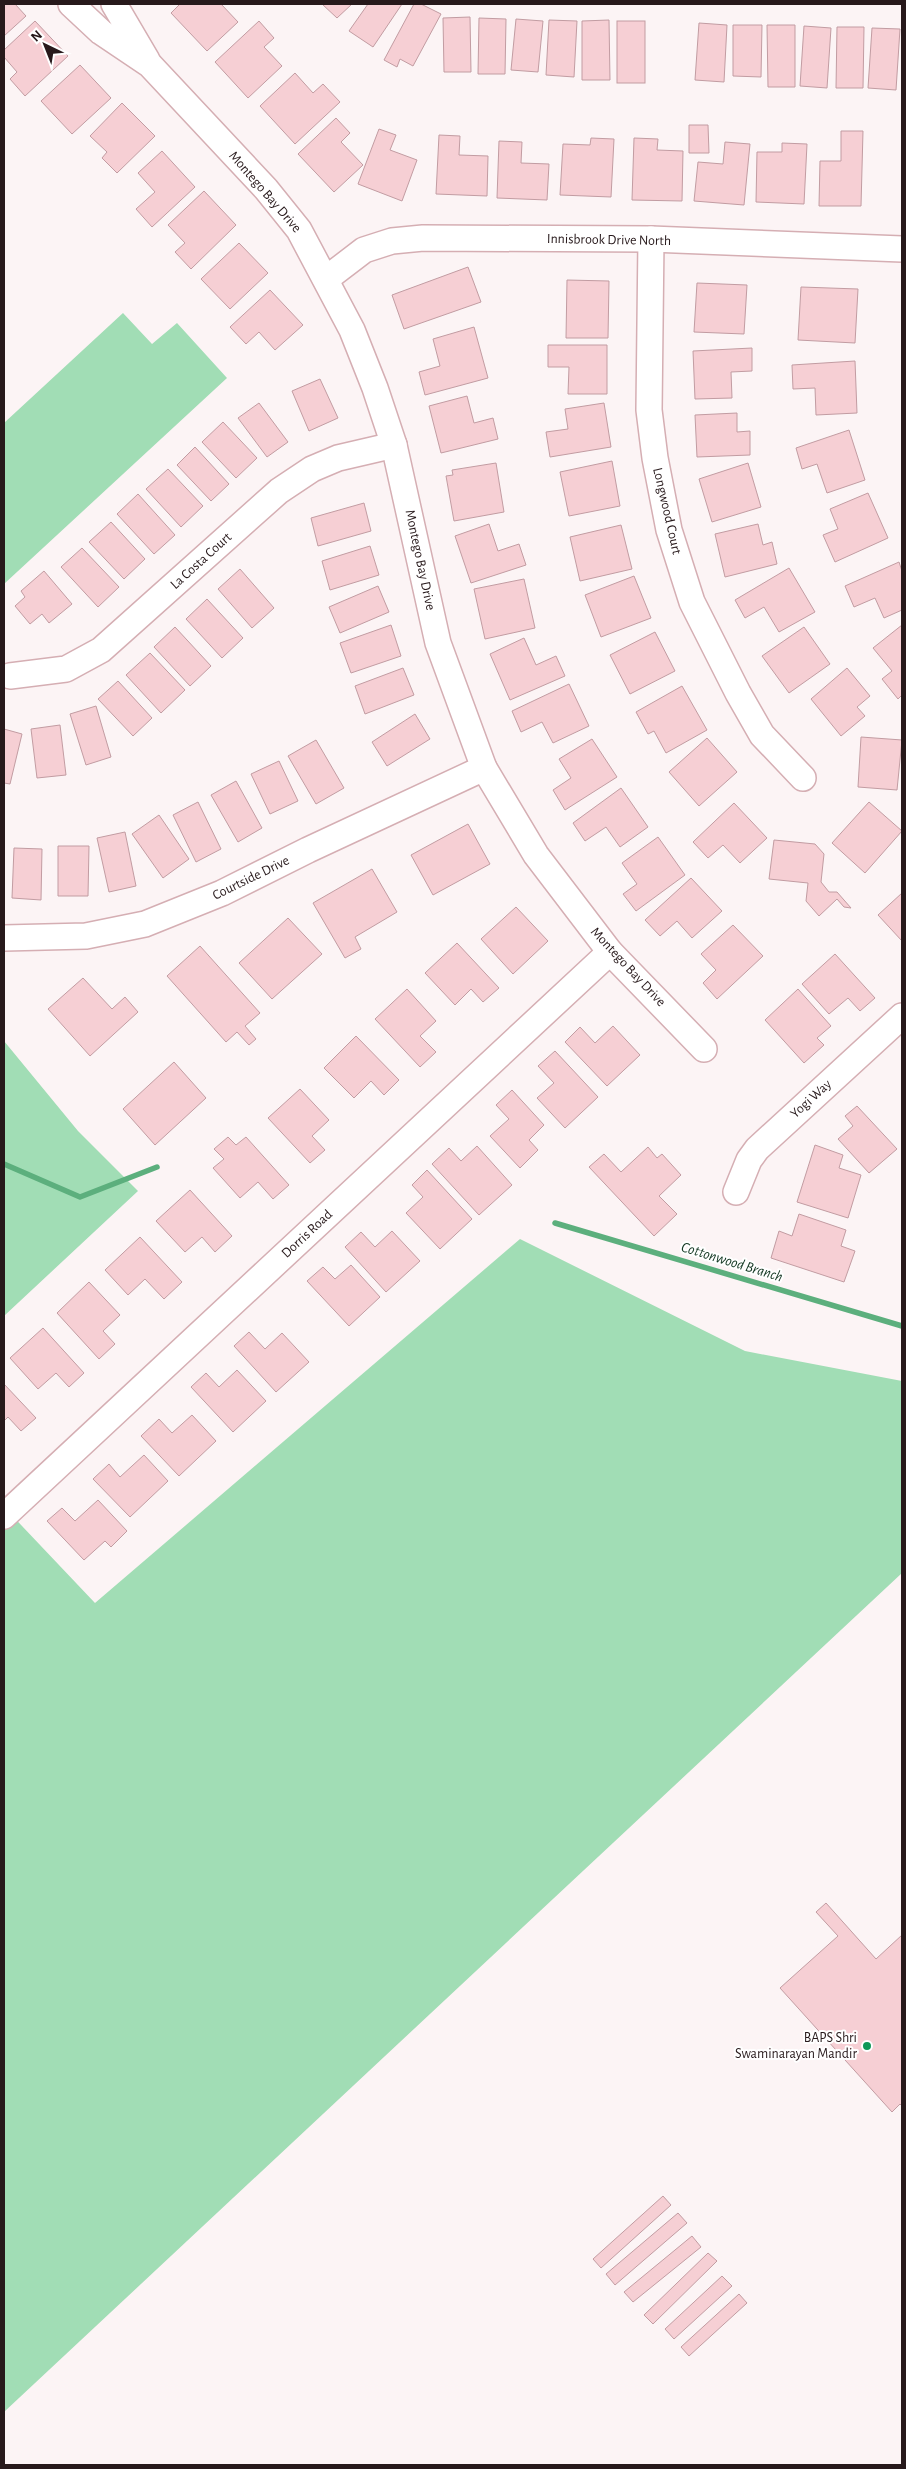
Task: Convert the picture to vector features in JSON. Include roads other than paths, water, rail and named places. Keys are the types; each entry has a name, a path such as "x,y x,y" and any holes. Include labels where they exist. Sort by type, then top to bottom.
{"street":[{"name":"Montego Bay Drive","path":"71,4 102,32 150,65 266,189 299,230 352,330 375,388 394,445 438,643 484,768 536,855 610,952 704,1049"},
{"name":"Montego Bay Drive","path":"114,4 150,65"},
{"name":"Innisbrook Drive North","path":"326,279 364,250 392,240 423,238 651,239 902,249"},
{"name":"Longwood Court","path":"651,239 650,410 655,458 668,530 692,602 738,693 762,735 803,778"},
{"name":"La Costa Court","path":"10,676 66,669 101,650 278,491 312,469 338,458 394,445"},
{"name":"Courtside Drive","path":"4,938 86,936 144,924 222,893 308,850 484,768"},
{"name":"Dorris Road","path":"4,1516 610,952"},
{"name":"Yogi Way","path":"736,1192 749,1160 757,1149 902,1016"}],"waterway":[{"name":"Cottonwood Branch","path":"4,1164 80,1197 157,1167"},
{"name":"Cottonwood Branch","path":"555,1223 902,1326"}],"place":[{"name":"BAPS Shri Swaminarayan Mandir","path":"867,2046"}]}
